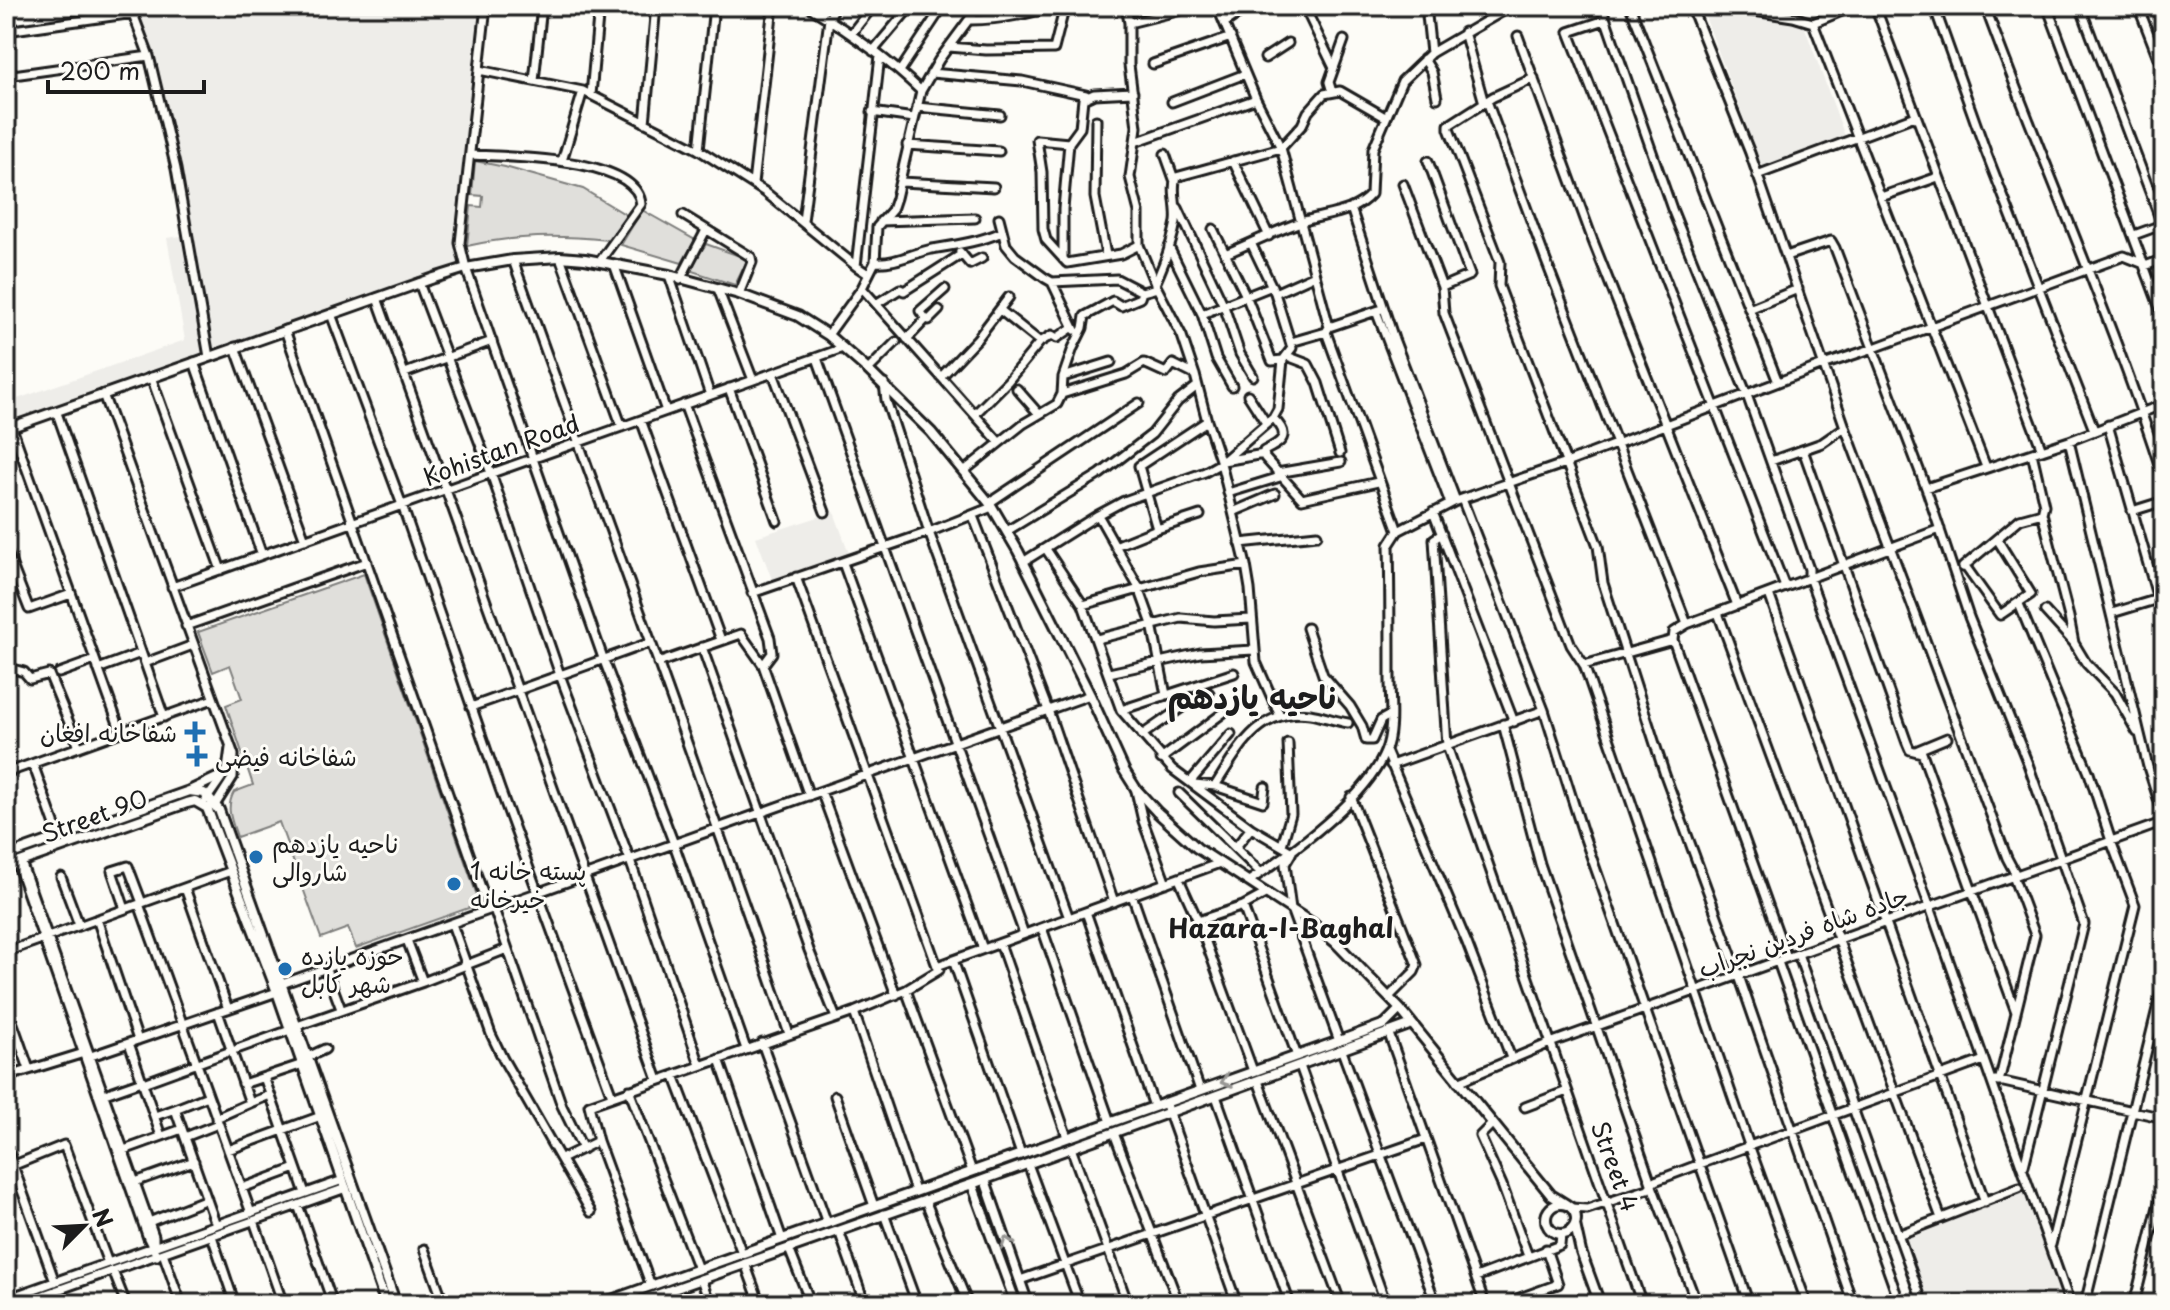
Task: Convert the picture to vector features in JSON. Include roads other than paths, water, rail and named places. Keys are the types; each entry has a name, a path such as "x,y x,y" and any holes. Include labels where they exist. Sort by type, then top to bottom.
{"main road":[{"path":"9,428 419,283 466,268 513,260 560,257 600,261 739,294 798,316 828,335 884,384 931,432 990,505 1023,562 1136,789 1178,832 1335,942 1400,1009 1551,1195 1569,1207 1600,1304"},
{"name":"Street 90","path":"6,856 189,791 225,774"},
{"path":"189,791 199,791 207,803 396,1304"},
{"path":"207,803 231,871 246,900"},
{"name":"Street 90","path":"6,867 207,803"},
{"path":"635,1291 635,1303 656,1300 668,1291 745,1263 1300,1066 1385,1024 1400,1009"},
{"path":"600,1304 1253,1071 1297,1056 1389,1034 1412,1024"},
{"path":"310,1073 321,1116 386,1304"},
{"path":"1530,1170 1546,1198 1546,1222 1562,1234 1586,1266"},
{"path":"985,1180 1028,1304"},
{"path":"972,1184 1016,1304"},
{"path":"1548,1212 1556,1205 1569,1207"},
{"path":"1562,1234 1575,1221"},
{"path":"664,1281 668,1291"}],"street":[{"path":"486,6 460,243 466,268 603,658 674,844 746,1049"},
{"path":"534,81 542,6"},
{"path":"591,95 599,6"},
{"path":"645,123 656,6"},
{"path":"699,150 714,6"},
{"path":"753,184 773,6"},
{"path":"808,6 877,53 921,91"},
{"path":"803,221 829,19 835,6"},
{"path":"851,34 873,6"},
{"path":"856,266 877,53 911,6"},
{"path":"900,71 943,6"},
{"path":"828,335 862,288 875,262 877,227 892,210 921,91 979,6"},
{"path":"949,47 1054,49 1065,6 971,20"},
{"path":"1126,6 1137,127 1130,177 1139,212 1139,245 1182,336 1222,462 1246,565 1254,650 1260,674 1280,716"},
{"path":"1129,23 1197,6"},
{"path":"1217,6 1256,99 1281,148 1328,330 1378,482 1398,531"},
{"path":"1226,22 1250,6"},
{"path":"1304,6 1334,68"},
{"path":"1426,6 1431,53"},
{"path":"1225,254 1301,222 1351,208 1371,194 1373,149 1402,81 1431,53 1512,6"},
{"path":"1601,6 1672,209 1771,461 1809,569 1809,577 2070,1304"},
{"path":"1630,6 1778,382"},
{"path":"1691,6 1757,175 1845,427 2035,935 1999,1082"},
{"path":"1739,6 1741,9 1813,23 1854,6"},
{"path":"1875,6 2042,450"},
{"path":"1934,6 1986,152 2094,430"},
{"path":"1985,6 2029,127 2142,412 2164,480"},
{"path":"2047,6 2164,319"},
{"path":"1511,1058 1467,943 1386,751 1390,715 1389,545 1398,531 1456,501 2124,256 2134,235 2163,224 2080,6"},
{"path":"2138,6 2164,73"},
{"path":"6,31 132,10 149,56 176,169 209,357"},
{"path":"1605,20 1569,32 1785,587"},
{"path":"1813,23 1986,467"},
{"path":"1464,32 1486,102 1687,624"},
{"path":"1518,36 1593,241 1737,605"},
{"path":"1153,64 1231,37"},
{"path":"1332,92 1329,82 1344,40"},
{"path":"1265,58 1288,43"},
{"path":"6,76 149,56"},
{"path":"1424,59 1432,72 1437,98"},
{"path":"479,70 583,91 699,150 753,184 868,274"},
{"path":"931,73 1022,81 1086,95 1133,92"},
{"path":"1172,102 1245,74"},
{"path":"1534,78 1486,102 1449,125 1449,129 1500,262 1499,286 1598,546 1603,583 1665,775 1794,1130 1853,1304"},
{"path":"562,161 583,91"},
{"path":"1174,179 1281,148 1324,94 1340,91 1385,117"},
{"path":"1063,259 1063,209 1069,143 1080,128 1086,95"},
{"path":"1135,142 1256,99"},
{"path":"917,107 1000,115"},
{"path":"872,112 914,118"},
{"path":"1757,175 1915,116"},
{"path":"1096,120 1095,197 1106,255"},
{"path":"1069,143 1039,139 1036,143 1042,172 1046,240 1067,263 1130,251 1139,245"},
{"path":"907,145 999,151"},
{"path":"964,471 999,442 1057,404 1062,394 1063,377 1083,328 1083,319 1113,301 1120,306 1156,286 1169,247 1177,206 1174,179 1165,154"},
{"path":"470,155 562,161 608,171 633,187 641,204 600,261"},
{"path":"1233,161 1269,236"},
{"path":"1428,161 1470,272 1469,276 1442,287"},
{"path":"1881,197 1938,177"},
{"path":"901,182 994,187"},
{"path":"1403,184 1442,287 1444,313 1571,645 1584,665 1807,1304"},
{"path":"1177,206 1224,306 1233,338 1253,376"},
{"path":"1351,208 1380,310 1414,402 1544,710 1749,1304"},
{"path":"683,215 751,257 752,262 739,294"},
{"path":"881,221 975,218"},
{"path":"999,218 1006,245 1015,256 1052,282 1079,335"},
{"path":"1213,229 1247,298 1272,361 1285,358 1306,362 1313,374 1340,458 1228,493"},
{"path":"680,280 706,230"},
{"path":"876,304 900,289 904,291 960,250 1002,232"},
{"path":"1786,256 1831,241 1926,488 1969,617 2028,764 2084,924 2023,1168"},
{"path":"1222,462 1278,409 1285,358 1292,348 1274,290 1251,243"},
{"path":"1169,247 1202,314 1216,358 1232,386"},
{"path":"875,262 885,263 930,250 960,250"},
{"path":"960,250 970,264 982,258"},
{"path":"2124,256 2145,265 2164,259"},
{"path":"560,257 622,427"},
{"path":"513,260 649,643 719,828 789,1034"},
{"path":"614,264 666,411"},
{"path":"669,275 710,395"},
{"path":"1202,314 1315,275"},
{"path":"1052,282 1117,279 1141,295 1143,308"},
{"path":"419,283 491,473 700,1065"},
{"path":"862,288 999,442"},
{"path":"718,289 753,380"},
{"path":"926,319 921,310 945,289"},
{"path":"1749,309 1798,289"},
{"path":"941,377 1009,297"},
{"path":"377,298 658,1080"},
{"path":"907,339 939,310"},
{"path":"1000,310 1040,342"},
{"path":"1291,342 1380,310"},
{"path":"331,314 612,1096"},
{"path":"975,414 1040,342 1052,335 1057,338 1073,327"},
{"path":"285,330 562,1106 583,1149"},
{"path":"405,373 492,341"},
{"path":"868,370 896,342"},
{"path":"235,347 305,540"},
{"name":"Kohistan Road","path":"172,587 843,348"},
{"path":"817,358 1024,934"},
{"path":"194,362 262,555"},
{"path":"1063,377 1111,362"},
{"path":"1062,394 1126,374 1144,363 1166,373 1173,364 1195,375"},
{"path":"773,373 825,512"},
{"path":"151,377 221,570"},
{"path":"884,384 886,400 929,532 1069,918"},
{"path":"1007,531 1100,474 1152,434 1178,401 1196,387"},
{"path":"729,388 777,521"},
{"path":"1017,389 1039,414"},
{"path":"103,394 236,761 229,784 207,803"},
{"path":"1023,562 1098,515 1222,462 1264,454 1284,438 1284,433 1248,395"},
{"path":"752,593 973,516 1139,403"},
{"path":"684,404 772,645 772,653 763,665"},
{"path":"1926,488 2069,441 2164,404"},
{"path":"57,413 164,717"},
{"path":"641,420 721,640"},
{"path":"1157,529 1139,466 1207,421"},
{"path":"2108,425 2164,620"},
{"path":"1771,461 1822,443 1845,427"},
{"path":"9,428 121,732"},
{"path":"2069,441 2164,819"},
{"path":"1803,450 1910,750 1918,750 1947,738"},
{"path":"2032,453 2044,505 2042,513 2074,643"},
{"path":"1264,454 1302,499 1378,482"},
{"path":"1233,512 1275,494"},
{"path":"2132,511 2164,501"},
{"path":"1433,512 1514,722"},
{"path":"1956,574 2020,519 2042,513"},
{"path":"1098,515 1139,588 1152,624 1166,695"},
{"path":"1115,546 1200,515"},
{"path":"973,516 1048,710 1114,902"},
{"path":"1787,958 1673,640 1674,632 1687,624 1940,529"},
{"name":"Street 4","path":"1442,534 1434,539 1447,746 1642,1304"},
{"path":"1240,543 1317,535"},
{"path":"1965,566 2000,615 2031,594 1997,539"},
{"path":"1046,549 1083,605 1121,710 1161,759 1206,797 1292,852"},
{"path":"6,550 29,609 71,594"},
{"path":"186,626 367,562"},
{"path":"843,563 983,949"},
{"path":"1083,605 1199,572 1246,565"},
{"path":"651,1286 598,1141 589,1105 854,1012 938,973 796,577"},
{"path":"1769,594 1985,1202"},
{"path":"2112,613 2158,599"},
{"path":"2019,604 2089,773 2135,905 2050,1247"},
{"path":"2045,611 2074,643 2086,663 2115,693 2143,741"},
{"path":"1718,613 1941,1218"},
{"path":"1097,639 1181,618 1214,621 1251,619"},
{"path":"1307,628 1323,675 1350,706 1366,740 1372,740 1381,720 1390,715"},
{"path":"658,663 741,634 763,665 809,796"},
{"path":"1584,665 1673,640"},
{"path":"471,707 649,643"},
{"path":"145,663 193,645"},
{"path":"702,647 836,1018"},
{"path":"1109,673 1200,653 1254,650"},
{"path":"98,669 141,653"},
{"path":"59,673 95,660"},
{"path":"6,667 24,672 32,679 49,674 79,747"},
{"path":"1121,710 1234,673"},
{"path":"1142,735 1194,699 1209,693"},
{"path":"6,1077 129,1043 228,1009 326,969 1090,695"},
{"path":"6,773 213,699"},
{"path":"1391,765 1544,710"},
{"path":"1161,759 1223,713"},
{"path":"1215,786 1243,740 1256,728 1280,716 1312,714 1348,723"},
{"path":"1503,724 1540,864 1652,1186 1697,1304"},
{"path":"1192,783 1231,734"},
{"path":"1282,845 1291,814 1288,743"},
{"path":"207,803 225,774 230,746"},
{"path":"1918,750 1922,753 2016,1012"},
{"path":"1249,881 1292,852 1351,797 1386,751"},
{"path":"33,764 59,837"},
{"path":"1192,783 1215,786 1263,802 1265,787"},
{"path":"1136,789 1143,821 1166,883"},
{"path":"821,791 896,995"},
{"path":"1179,793 1261,873"},
{"path":"1195,808 1206,797"},
{"path":"1351,797 1417,965 1389,997"},
{"name":"جاده شاه فردین نجراب","path":"1458,1082 1550,1043 2111,841 2164,819"},
{"path":"1235,848 1251,828"},
{"path":"1292,852 1285,864 1291,909 1436,1304"},
{"path":"19,863 88,1054 148,1238 158,1252"},
{"path":"937,966 1220,863"},
{"path":"125,909 112,871 125,865 128,866 283,1304"},
{"path":"6,952 231,871"},
{"path":"61,877 79,925"},
{"path":"1179,879 1198,921 1243,906 1267,893"},
{"path":"185,888 228,1009"},
{"path":"1132,895 1200,1090"},
{"path":"1243,906 1297,1056"},
{"path":"1086,912 1154,1106"},
{"path":"97,919 138,1040"},
{"path":"452,924 503,1059 591,1212"},
{"path":"1042,928 1110,1122"},
{"path":"1201,929 1253,1071"},
{"path":"407,940 423,982"},
{"path":"1000,943 1067,1137"},
{"path":"105,1094 423,982 507,949"},
{"path":"1798,954 1923,1304"},
{"path":"953,960 1021,1154"},
{"path":"1778,962 1900,1304"},
{"path":"326,969 341,1009"},
{"path":"2085,1304 2164,980"},
{"path":"906,990 972,1171"},
{"path":"6,1004 29,1069"},
{"path":"218,1012 234,1050 250,1103"},
{"path":"854,1012 915,1191"},
{"path":"1389,1034 1485,1304"},
{"path":"129,1043 161,1136"},
{"path":"762,1043 827,1223"},
{"path":"243,1084 264,1077 303,1055 325,1049"},
{"path":"88,1054 105,1094 158,1252 181,1304"},
{"path":"719,1059 782,1239"},
{"path":"1569,1207 1587,1209 1608,1203 1652,1186 1655,1181 1749,1145 1984,1060"},
{"path":"1300,1066 1386,1304"},
{"path":"674,1075 742,1253"},
{"path":"264,1077 305,1193"},
{"path":"1990,1078 2164,1118"},
{"path":"1258,1081 1341,1304"},
{"path":"629,1090 698,1269"},
{"path":"1525,1107 1567,1091"},
{"path":"124,1150 217,1121 270,1095"},
{"path":"155,1116 208,1096"},
{"path":"835,1096 874,1206"},
{"path":"1216,1096 1290,1304"},
{"path":"1165,1102 1237,1304"},
{"path":"175,1109 216,1225"},
{"path":"228,1150 321,1116"},
{"path":"1492,1124 1480,1136 1528,1256"},
{"path":"1114,1133 1179,1304"},
{"path":"1020,1280 1108,1252 1426,1139"},
{"path":"561,1159 598,1141"},
{"path":"12,1166 64,1145 108,1263"},
{"path":"6,1146 62,1304"},
{"path":"1071,1148 1128,1304"},
{"path":"135,1182 194,1161"},
{"path":"1028,1164 1080,1304"},
{"path":"242,1188 296,1168"},
{"path":"2134,1304 2164,1182"},
{"path":"18,1304 108,1263 212,1236 305,1193 344,1184"},
{"path":"6,1287 8,1298 113,1271 216,1225 298,1205 344,1184"},
{"path":"1898,1235 2019,1188"},
{"path":"149,1222 207,1199"},
{"path":"925,1200 968,1304"},
{"path":"298,1205 333,1304"},
{"path":"1575,1221 1587,1209"},
{"path":"884,1214 917,1304"},
{"path":"839,1231 865,1304"},
{"path":"1476,1277 1560,1245 1562,1234"},
{"path":"212,1236 235,1304"},
{"path":"424,1249 444,1304"},
{"path":"789,1249 811,1304"},
{"path":"1503,1304 1558,1284 1546,1249"},
{"path":"745,1263 760,1304"},
{"path":"113,1271 126,1304"},
{"path":"701,1279 710,1304"},
{"path":"1540,1291 1544,1304"},
{"path":"2162,1304 2164,1298"}],"place":[{"name":"شفاخانه افغان","path":"195,732"},
{"name":"شفاخانه فیضی","path":"197,756"},
{"name":"ناحیه یازدهم شاروالی","path":"256,857"},
{"name":"1 پسته خانه خیرخانه","path":"454,884"},
{"name":"حوزه یازده شهر کابل","path":"285,969"}],"district":[{"name":"ناحیه یازدهم","path":"1252,696"},
{"name":"Hazara-I-Baghal","path":"1281,927"}]}
